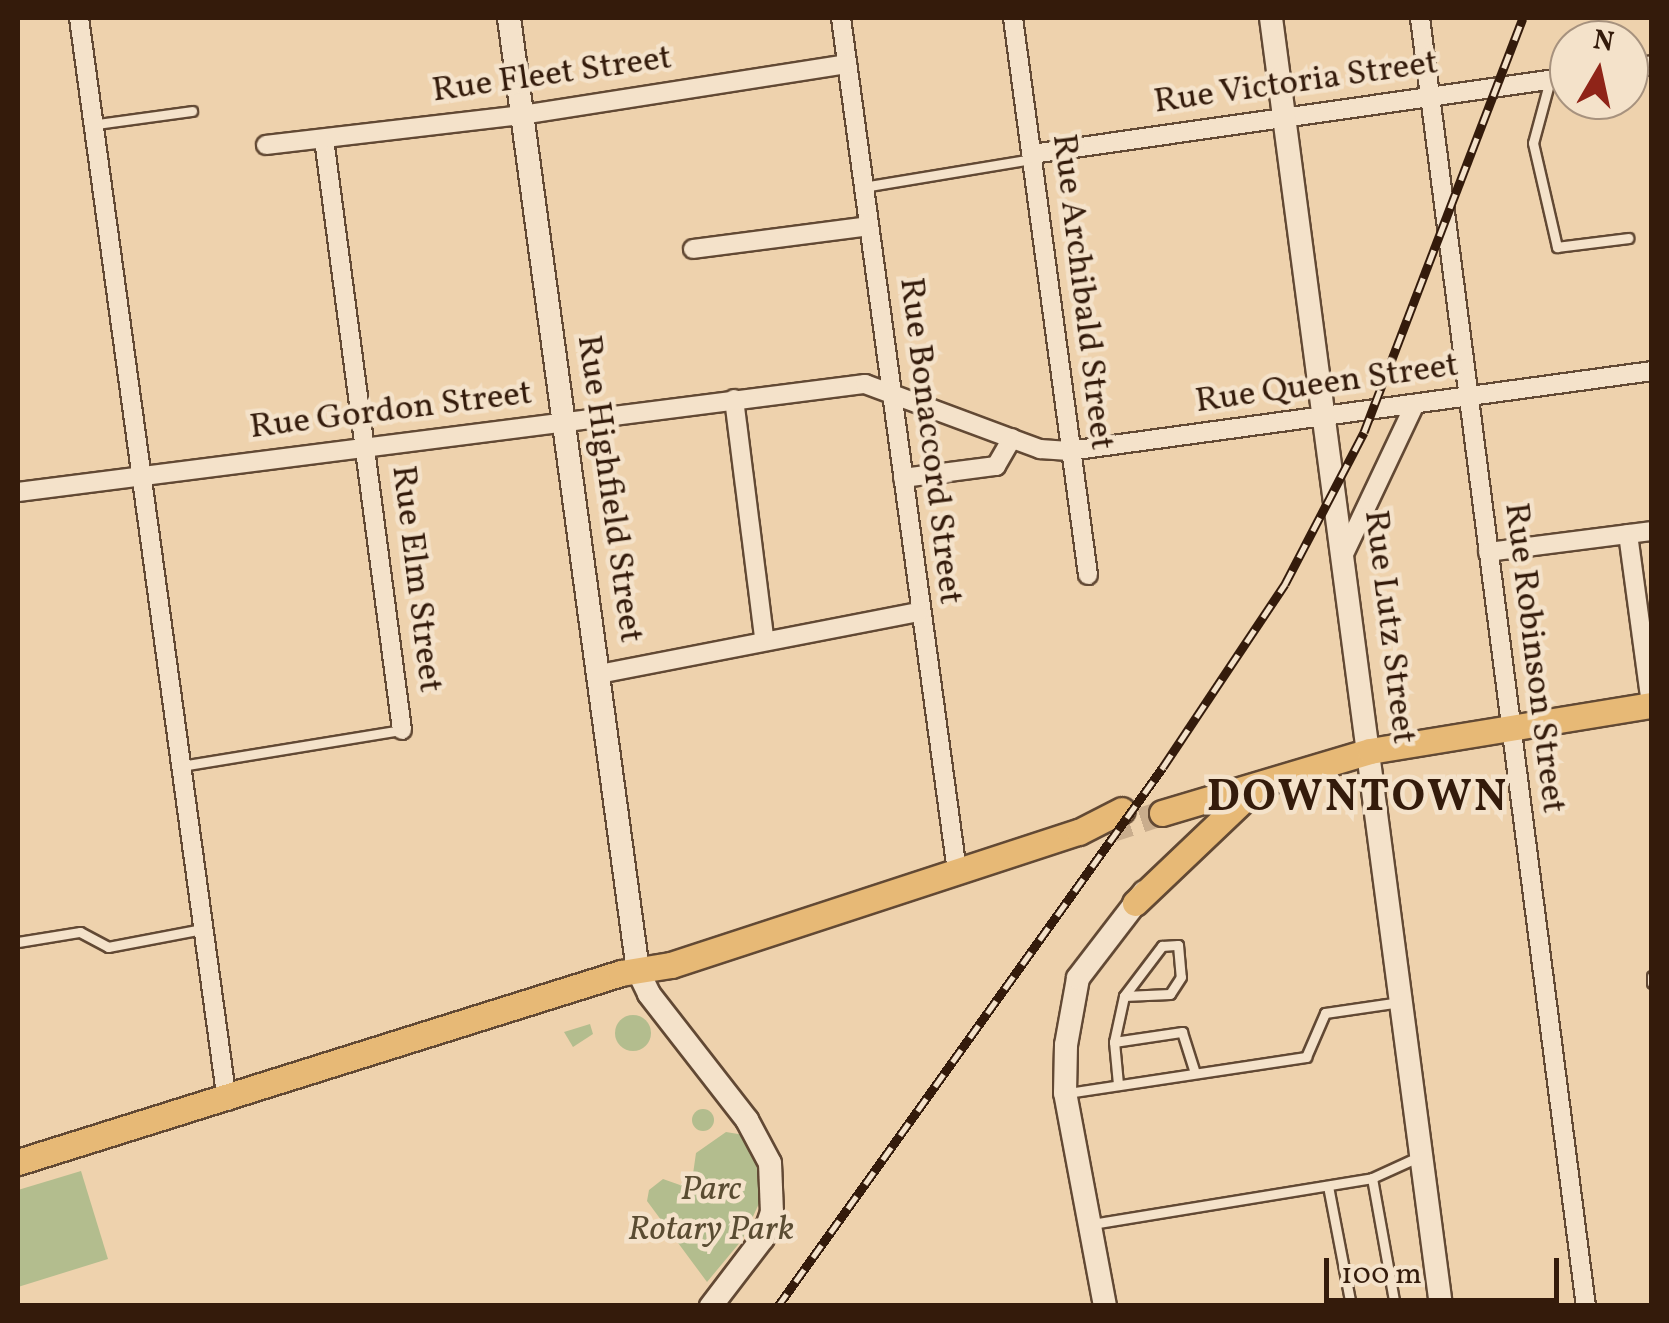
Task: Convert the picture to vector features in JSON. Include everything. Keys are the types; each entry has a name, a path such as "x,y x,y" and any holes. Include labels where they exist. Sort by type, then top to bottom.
{"main road":[{"path":"1169,804 1370,751 1508,724 1651,705"},
{"path":"1135,903 1244,796 1274,778"},
{"path":"18,1162 227,1102 1114,820"}],"street":[{"path":"80,18 227,1102"},
{"name":"Rue Highfield Street","path":"510,18 638,971"},
{"name":"Rue Bonaccord Street","path":"841,18 957,872"},
{"name":"Rue Archibald Street","path":"1013,18 1088,575"},
{"name":"Rue Lutz Street","path":"1271,18 1345,552 1441,1306"},
{"name":"Rue Robinson Street","path":"1420,18 1586,1306"},
{"name":"Rue Fleet Street","path":"266,145 522,115 847,64"},
{"name":"Rue Victoria Street","path":"1033,157 1549,80"},
{"name":"Rue Elm Street","path":"324,138 402,730"},
{"path":"693,250 868,226"},
{"name":"Rue Queen Street","path":"892,392 1012,438 1069,451 1652,372"},
{"name":"Rue Gordon Street","path":"18,492 864,384 892,392"},
{"path":"734,399 764,638"},
{"path":"1345,552 1415,404"},
{"path":"903,478 996,466 1012,438"},
{"path":"1488,552 1652,530"},
{"path":"1628,534 1651,705"},
{"path":"598,674 764,638 919,612"},
{"path":"1105,1306 1065,1093 1078,978 1197,828 1203,797"},
{"path":"638,971 648,994 747,1120 770,1163 772,1212 764,1238 711,1306"}],"lane":[{"path":"1549,104 1533,142 1557,247 1628,238"},
{"path":"97,124 192,111"},
{"path":"864,186 1033,157"},
{"path":"181,766 402,730"},
{"path":"18,942 80,932 108,947 202,929"},
{"path":"1118,1084 1114,1042 1124,996 1162,946 1178,946 1181,977 1170,994 1124,996"},
{"path":"1065,1093 1306,1057 1325,1013 1403,1002"},
{"path":"1114,1042 1182,1032 1195,1073"},
{"path":"1089,1224 1372,1178 1420,1156"},
{"path":"1372,1178 1395,1306"},
{"path":"1328,1186 1350,1306"}],"green space":[{"path":"633,1015 645,1021 651,1033 645,1045 633,1051 621,1045 615,1033 621,1021"},
{"path":"590,1024 593,1034 573,1047 564,1032"},
{"path":"703,1109 711,1112 711,1128 703,1131 695,1128 692,1120 695,1112"},
{"name":"Parc Rotary Park","path":"726,1132 744,1135 760,1168 763,1195 742,1240 707,1282 647,1201 649,1190 663,1179 680,1185 693,1174 696,1153"},
{"path":"81,1171 108,1259 18,1287 18,1190"}],"tunnel":[{"path":"1106,831 1162,813"}],"railway":[{"path":"778,1306 1163,767 1285,584 1364,432 1523,18"}],"district":[{"name":"DOWNTOWN","path":"1358,799"}]}
